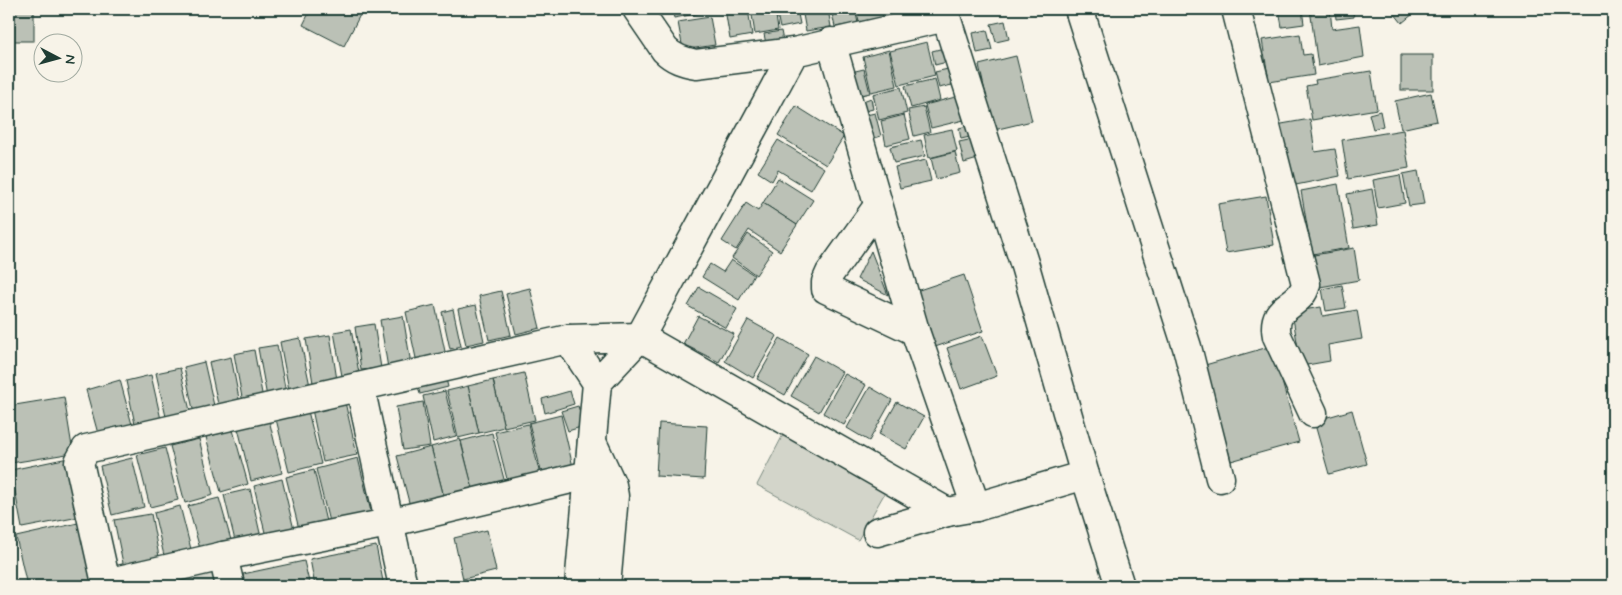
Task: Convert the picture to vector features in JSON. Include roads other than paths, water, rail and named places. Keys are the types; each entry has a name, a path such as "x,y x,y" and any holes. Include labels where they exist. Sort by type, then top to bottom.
{"street":[{"path":"637,9 670,56 687,63 696,64 794,52 945,13 1025,266 1120,586"},
{"path":"1079,9 1187,347 1220,478"},
{"path":"1236,9 1306,284 1304,291 1281,311 1275,327 1277,336 1313,413"},
{"path":"831,42 915,331 976,507"},
{"path":"579,586 597,383 640,337 794,52"},
{"path":"878,206 830,273 826,289 915,331"},
{"path":"588,475 388,523 223,556 106,585 78,462 86,449 568,339 640,337 947,512"},
{"path":"568,339 597,383"},
{"path":"360,387 403,586"},
{"path":"592,442 612,485 614,496 606,586"},
{"path":"877,532 947,512 976,507 1086,475"},
{"path":"223,556 230,586"}]}
